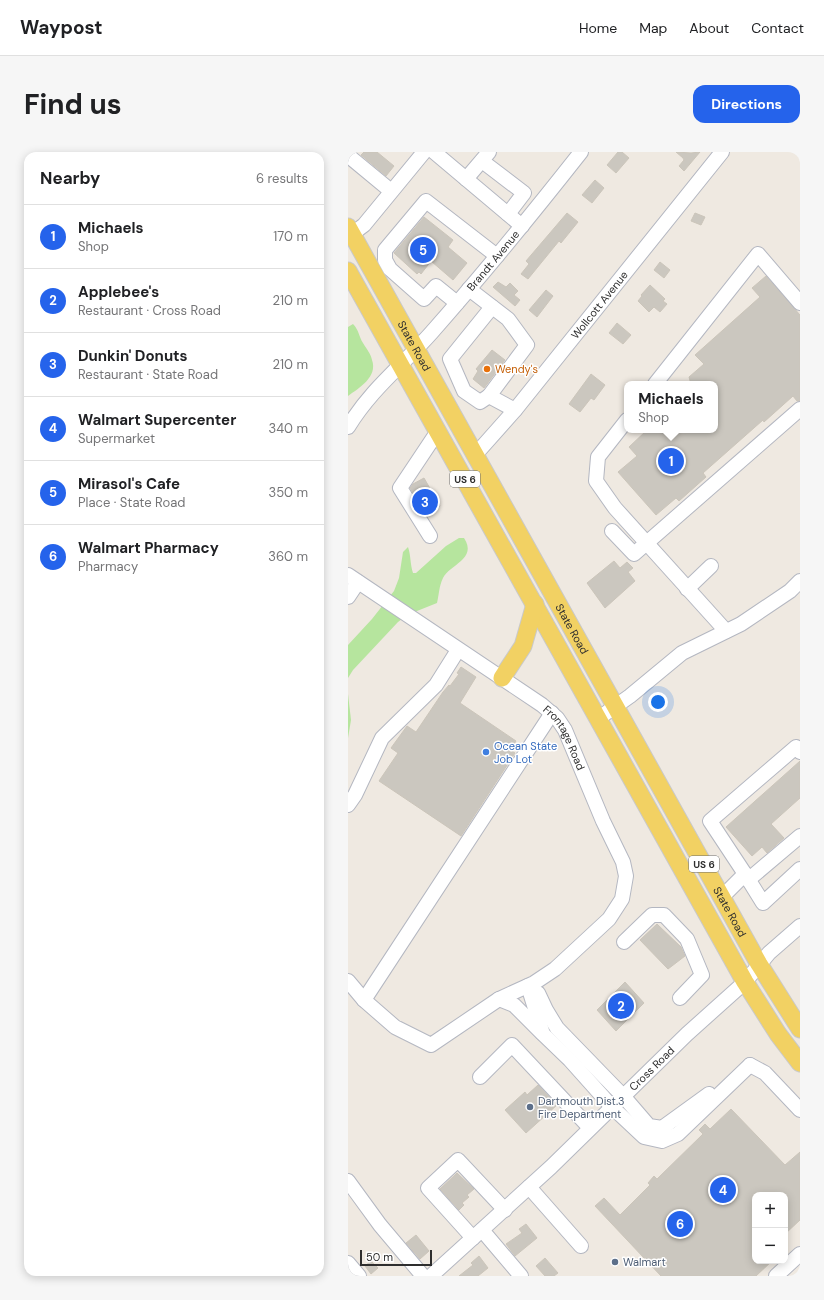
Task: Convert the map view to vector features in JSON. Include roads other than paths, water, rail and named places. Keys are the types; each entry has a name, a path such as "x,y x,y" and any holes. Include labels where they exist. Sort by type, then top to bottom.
{"main road":[{"name":"State Road","path":"350,231 759,964 800,1029"},
{"name":"State Road","path":"348,271 599,718 745,982 778,1034 800,1063"},
{"path":"502,678 523,646 535,604"}],"street":[{"path":"348,152 351,158 391,191"},
{"path":"350,231 364,225 424,152"},
{"path":"434,152 522,226"},
{"name":"Brandt Avenue","path":"348,427 374,391 416,350 458,303 581,152"},
{"name":"Wollcott Avenue","path":"475,455 515,410 722,152"},
{"path":"466,179 486,156 524,193 508,214"},
{"path":"458,303 436,286 424,299 390,269 385,260 385,250 426,201 497,256"},
{"path":"658,381 758,254 800,303"},
{"path":"469,289 508,319 527,345 488,396 480,402 464,391 450,359 492,307"},
{"path":"488,396 515,410"},
{"path":"612,531 634,554 800,409"},
{"path":"624,424 598,457 596,481 615,508 726,632"},
{"path":"430,536 400,488 438,431"},
{"path":"687,588 712,566"},
{"path":"348,597 353,579"},
{"name":"Frontage Road","path":"353,579 552,713 564,730 623,862 626,876 622,899 613,914 555,969 531,985 499,999 431,1045 395,1027 364,1000"},
{"path":"599,718 616,707 682,653 741,624 790,592 800,581"},
{"path":"348,805 355,794 382,738 436,685 458,650"},
{"path":"348,981 364,1000 552,713"},
{"path":"800,752 796,747 710,821 763,903 800,869"},
{"path":"722,897 800,836"},
{"path":"624,942 652,915 664,915 687,939 702,975 680,998"},
{"name":"Cross Road","path":"432,1276 624,1097 687,1034 745,982 759,964 800,926"},
{"path":"546,1010 546,996 549,983 555,969"},
{"path":"531,985 557,1028 624,1097 649,1126 662,1128 750,1065"},
{"path":"531,985 543,1034"},
{"path":"499,999 514,1005 570,1060 612,1107 644,1137 662,1141 678,1134 750,1065"},
{"path":"480,1077 512,1044 590,1128"},
{"path":"750,1065 765,1073 800,1110"},
{"path":"504,1210 458,1160 428,1188 521,1276"},
{"path":"348,1181 380,1225 423,1276"},
{"path":"529,1187 581,1246"},
{"path":"776,1276 800,1254"},
{"path":"349,1265 359,1276"}],"place":[{"name":"Mirasol's Cafe","path":"423,250"},
{"name":"Wendy's","path":"487,369"},
{"name":"Michaels","path":"671,461"},
{"name":"Dunkin' Donuts","path":"425,502"},
{"name":"Ocean State Job Lot","path":"486,752"},
{"name":"Applebee's","path":"621,1006"},
{"name":"Dartmouth Dist.3 Fire Department","path":"530,1107"},
{"name":"Walmart Supercenter","path":"723,1190"},
{"name":"Walmart Pharmacy","path":"680,1224"},
{"name":"Walmart","path":"615,1262"}]}
